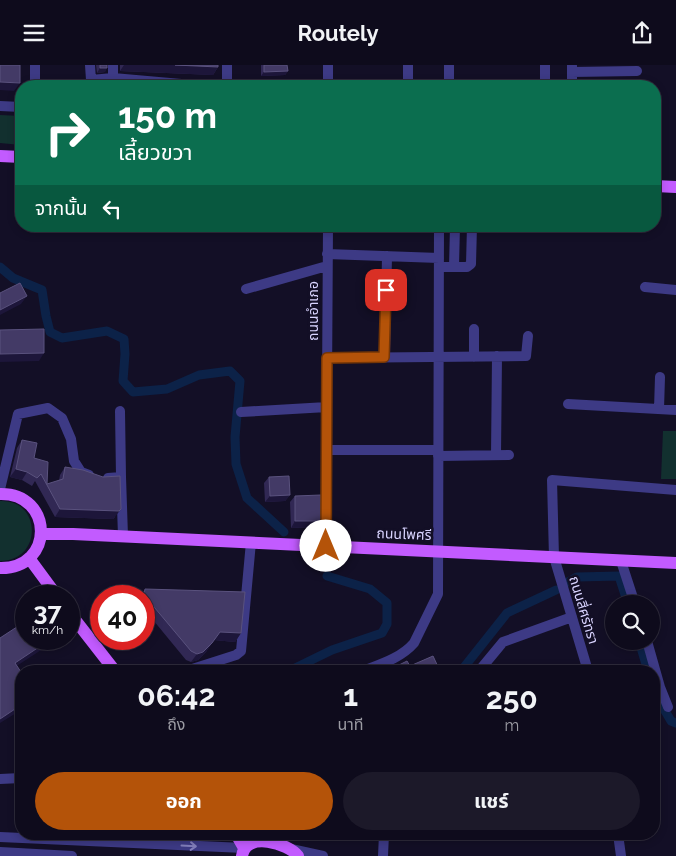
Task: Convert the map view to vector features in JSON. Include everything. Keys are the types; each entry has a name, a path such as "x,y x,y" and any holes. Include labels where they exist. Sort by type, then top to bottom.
{"main road":[{"path":"0,156 15,157"},
{"path":"661,186 676,187"},
{"path":"0,494 16,496 30,504 39,518 41,534 39,545 29,558 16,567 0,569"},
{"name":"ถนนโพศรี","path":"41,534 438,550 676,563"},
{"path":"29,558 48,585"},
{"path":"80,626 111,665"},
{"path":"238,840 243,852 257,840"},
{"path":"267,840 295,853"}],"street":[{"path":"35,65 35,80"},
{"path":"90,65 91,80"},
{"path":"113,65 113,78"},
{"path":"227,65 228,80"},
{"path":"328,65 328,80"},
{"path":"408,65 408,80"},
{"path":"449,65 449,80"},
{"path":"545,65 545,80"},
{"path":"572,68 637,71"},
{"path":"104,80 113,78 136,80"},
{"path":"0,106 15,107"},
{"name":"ถนนอำเภอ","path":"326,546 328,232"},
{"path":"378,665 395,658 409,649 414,643 438,594 439,232"},
{"path":"454,267 455,232"},
{"path":"328,254 387,256 439,263 454,267 467,267 471,264 472,232"},
{"path":"384,357 387,256"},
{"path":"246,289 327,266"},
{"path":"645,287 676,290"},
{"path":"474,329 474,357"},
{"path":"327,358 526,357 528,336"},
{"path":"496,455 497,356"},
{"path":"659,409 660,377"},
{"path":"568,404 676,410"},
{"path":"241,412 327,407"},
{"path":"0,489 18,414 48,408 62,418 71,439 74,461 81,472 99,478 121,477"},
{"path":"120,411 123,536"},
{"path":"326,450 509,455"},
{"name":"ถนนสี่ศรัทรา","path":"586,665 554,557 552,480 676,490"},
{"path":"205,665 236,655 241,651 252,542"},
{"path":"621,561 632,595"},
{"path":"484,665 503,642 572,617"},
{"path":"650,650 654,665"},
{"path":"660,687 668,707"},
{"path":"0,779 15,778"},
{"path":"0,837 15,837"},
{"path":"103,840 243,852"},
{"path":"383,856 384,840"},
{"path":"619,840 621,856"},
{"path":"163,856 164,844"},
{"path":"0,853 72,856"},
{"path":"295,853 324,856"}],"green space":[{"path":"0,115 15,116 15,144 0,143"},
{"path":"663,431 676,431 676,479 661,479"},
{"path":"0,501 14,503 24,510 30,519 32,530 30,541 24,551 14,558 0,561"}],"building":[{"path":"0,65 20,65 20,80 15,80 15,83 0,82"},
{"path":"100,65 107,65 107,68 100,68"},
{"path":"175,65 218,65 218,67"},
{"path":"264,65 287,65 288,71 264,72"},
{"path":"20,283 27,296 0,310 0,293"},
{"path":"44,329 44,353 0,354 0,330"},
{"path":"22,440 37,443 34,458 48,462 47,484 63,479 65,467 83,470 103,477 120,476 121,509 119,511 60,509 41,474 37,478 27,472 16,469"},
{"path":"289,476 290,495 270,496 269,477"},
{"path":"321,495 321,521 295,521 295,496"},
{"path":"155,589 245,592 241,633 220,632 203,652 197,654 191,651 155,608"},
{"path":"15,628 15,650 34,650 15,663 15,709 0,719 0,638"},
{"path":"433,656 437,665 412,665"},
{"path":"407,661 409,665 399,665"}],"waterway":[{"path":"0,267 13,278 42,290 50,332 62,338 107,331 124,339 123,381 133,392 167,389 199,375 230,371 240,381 235,437 236,464 247,498 284,532"},
{"path":"301,665 332,650 382,633 387,624 387,603 370,589 327,576"},
{"path":"568,582 577,577 619,576 625,595"},
{"path":"466,665 507,613 556,590"},
{"path":"642,650 646,665"},
{"path":"660,702 671,721 676,723"}],"route":[{"path":"326,546 327,358 384,357 386,290"}]}
